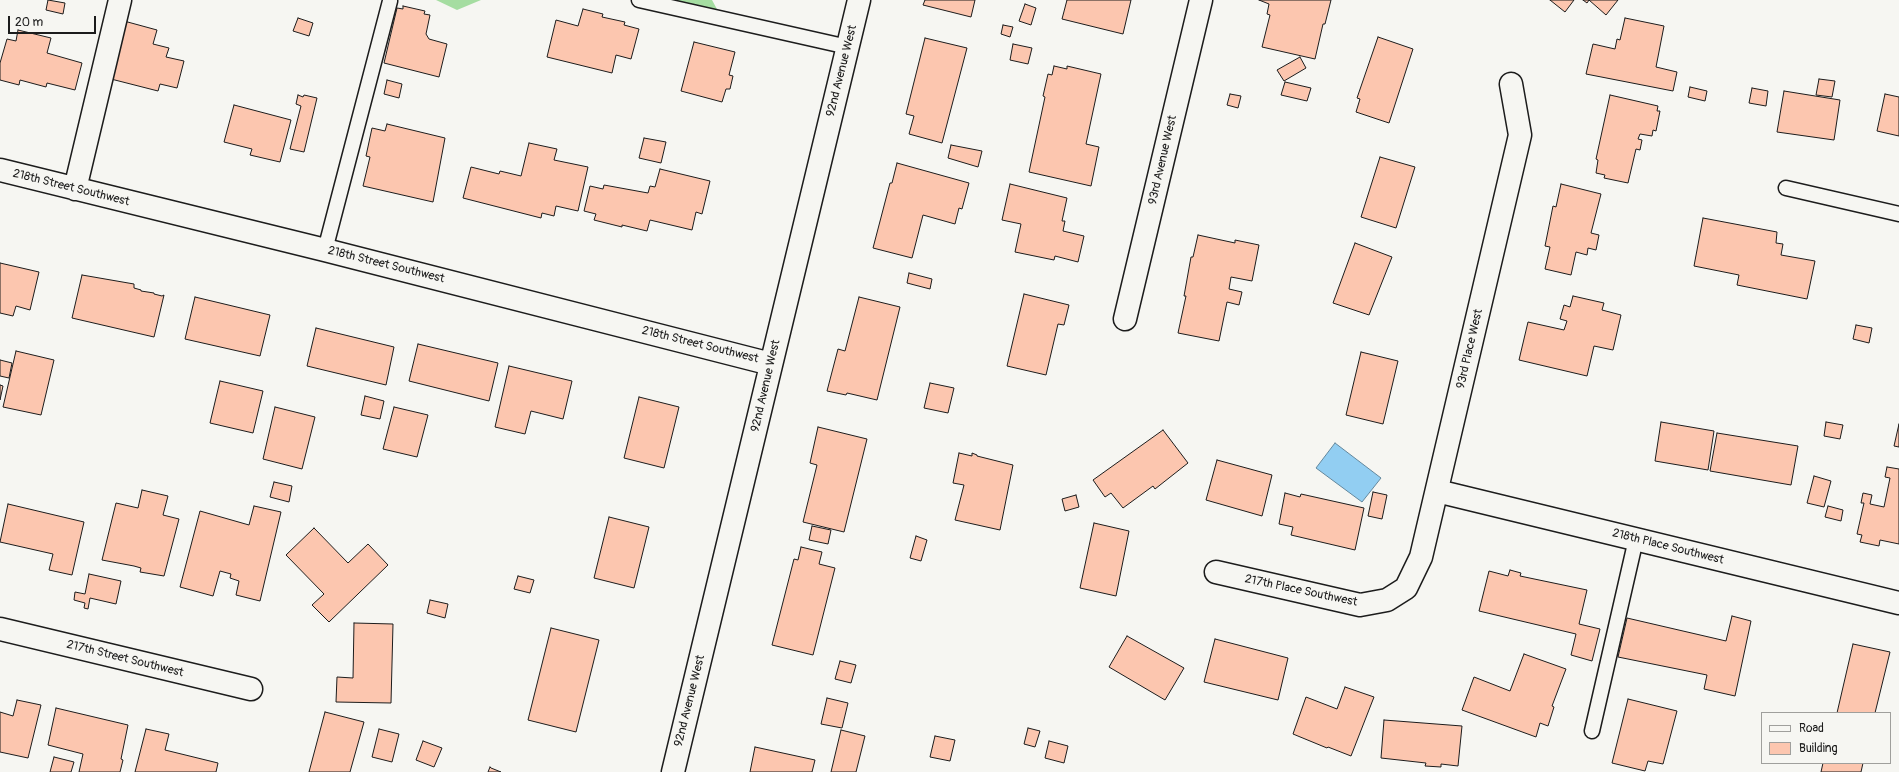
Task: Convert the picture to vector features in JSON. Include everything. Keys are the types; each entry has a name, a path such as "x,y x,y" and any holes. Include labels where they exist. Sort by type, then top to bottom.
{"street":[{"path":"75,189 120,0"},
{"name":"92nd Avenue West","path":"673,772 860,0"},
{"name":"93rd Avenue West","path":"1125,319 1201,0"},
{"name":"93rd Place West","path":"1387,600 1406,588 1421,557 1437,491 1520,135 1511,84"},
{"name":"218th Street Southwest","path":"0,170 325,250 771,364"},
{"name":"218th Place Southwest","path":"1437,491 1899,603"},
{"name":"217th Place Southwest","path":"1216,572 1360,605 1387,600"},
{"name":"217th Street Southwest","path":"0,629 251,689"}],"lane":[{"path":"638,0 848,47"},
{"path":"325,250 390,1"},
{"path":"1786,188 1899,214"},
{"path":"1592,731 1636,539"}],"green space":[{"path":"436,0 481,0 457,10"},
{"path":"668,0 712,0 724,22"}],"water":[{"path":"1335,443 1381,478 1362,502 1316,468"}],"building":[{"path":"48,0 65,3 63,14 46,10"},
{"path":"925,0 975,0 971,17 923,5"},
{"path":"1067,0 1131,0 1123,34 1062,19"},
{"path":"1259,0 1331,0 1325,24 1323,24 1315,59 1262,47 1270,15 1267,14 1269,4"},
{"path":"1550,0 1574,0 1565,12"},
{"path":"1589,0 1618,0 1606,15"},
{"path":"1025,4 1036,8 1031,25 1019,21"},
{"path":"403,6 425,11 424,14 430,15 426,34 429,39 447,44 439,77 384,63 397,8 403,9"},
{"path":"583,9 603,14 602,17 625,22 624,25 639,29 631,59 616,55 612,73 547,57 556,20 578,26"},
{"path":"298,18 313,23 309,36 293,31"},
{"path":"1625,18 1664,26 1656,67 1677,72 1673,91 1586,74 1593,44 1615,49 1617,39 1620,40"},
{"path":"124,21 157,30 153,44 169,48 166,57 184,61 177,88 160,84 158,91 111,79"},
{"path":"1003,25 1013,27 1010,37 1001,34"},
{"path":"18,30 51,38 47,53 82,63 75,90 47,83 46,87 20,80 19,85 0,80 0,63 7,39 16,41"},
{"path":"1378,37 1413,49 1389,123 1356,112 1360,99 1357,98"},
{"path":"925,38 967,48 942,143 909,134 914,116 906,114"},
{"path":"694,42 735,52 729,75 733,76 730,89 726,89 722,102 681,91"},
{"path":"1013,44 1032,48 1028,64 1010,60"},
{"path":"1300,57 1306,68 1284,81 1277,70"},
{"path":"1054,66 1067,69 1067,66 1101,74 1086,144 1099,147 1091,186 1029,172 1045,97 1043,96 1048,74 1052,75"},
{"path":"1819,79 1835,81 1832,97 1816,95"},
{"path":"387,80 402,84 399,98 384,94"},
{"path":"1285,82 1311,88 1307,101 1281,95"},
{"path":"1690,87 1707,91 1705,101 1688,97"},
{"path":"1752,88 1768,91 1766,106 1749,103"},
{"path":"1784,91 1840,100 1834,140 1777,132"},
{"path":"1230,94 1241,96 1238,108 1227,105"},
{"path":"1885,94 1899,97 1899,136 1877,131"},
{"path":"298,95 317,98 304,152 290,149 301,106 296,104"},
{"path":"1610,95 1658,106 1657,111 1660,111 1656,131 1653,130 1652,136 1640,134 1638,139 1642,140 1640,150 1636,149 1628,183 1604,178 1605,175 1596,173 1598,160 1596,159"},
{"path":"234,105 291,120 280,162 250,155 252,149 224,142"},
{"path":"387,124 445,138 433,202 363,186 370,157 366,156 372,128 385,131"},
{"path":"644,138 666,142 661,163 639,158"},
{"path":"529,143 557,149 554,160 588,167 578,211 556,206 554,216 542,213 541,218 463,198 471,167 499,174 500,171 521,176"},
{"path":"951,145 982,151 978,167 948,158"},
{"path":"1380,157 1415,167 1396,228 1361,217"},
{"path":"897,163 969,183 962,209 959,208 955,224 923,215 912,258 873,248 890,183 892,183"},
{"path":"660,169 710,181 702,214 696,212 692,230 650,220 647,231 622,225 622,227 594,220 596,214 584,211 590,186 603,189 604,185 648,193 650,186 655,187"},
{"path":"1010,184 1067,198 1062,221 1065,221 1063,231 1084,236 1078,262 1055,256 1054,260 1015,252 1021,224 1002,220"},
{"path":"1561,184 1601,194 1591,233 1599,235 1596,250 1588,248 1587,255 1576,252 1571,275 1545,269 1550,247 1545,246 1553,206 1556,207"},
{"path":"1703,218 1777,232 1776,243 1783,244 1781,255 1815,261 1807,299 1737,285 1739,275 1694,266"},
{"path":"1198,235 1235,243 1235,240 1259,245 1252,281 1231,277 1229,289 1242,292 1239,305 1227,302 1219,341 1178,333 1186,296 1184,296 1191,257 1193,257"},
{"path":"1355,243 1392,257 1369,315 1333,303"},
{"path":"0,263 39,272 30,310 16,306 13,316 0,313"},
{"path":"909,273 932,279 930,289 907,283"},
{"path":"82,275 134,284 134,288 141,291 162,296 164,295 154,337 72,318"},
{"path":"1024,294 1069,305 1064,325 1058,324 1046,375 1007,366"},
{"path":"1573,296 1604,303 1602,310 1621,315 1613,350 1594,346 1587,376 1519,360 1528,322 1564,330 1567,321 1560,319 1564,305 1570,307"},
{"path":"195,297 270,315 260,356 185,339"},
{"path":"859,297 900,307 877,400 847,393 846,395 827,391 838,349 845,351"},
{"path":"1856,325 1872,328 1869,343 1853,339"},
{"path":"316,328 394,347 386,385 307,366"},
{"path":"418,344 498,363 489,401 409,381"},
{"path":"16,351 54,360 41,415 3,407"},
{"path":"1361,352 1398,361 1383,424 1346,415"},
{"path":"0,360 12,363 9,378 0,376"},
{"path":"509,366 572,381 563,419 531,411 525,434 495,427"},
{"path":"220,381 263,391 253,433 210,423"},
{"path":"930,383 954,388 948,413 924,408"},
{"path":"0,385 3,386 0,400"},
{"path":"365,396 384,401 380,419 361,415"},
{"path":"639,397 679,407 664,468 624,458"},
{"path":"275,407 315,417 302,469 263,459"},
{"path":"394,407 428,415 417,457 383,449"},
{"path":"1661,422 1714,431 1708,470 1655,461"},
{"path":"1826,422 1843,425 1840,439 1824,436"},
{"path":"1899,424 1899,447 1894,446"},
{"path":"818,427 867,439 844,532 803,522 817,465 810,463"},
{"path":"1163,430 1188,463 1155,489 1153,486 1123,508 1111,493 1105,497 1093,480"},
{"path":"1717,433 1798,446 1791,485 1710,471"},
{"path":"959,453 972,456 972,453 977,456 1013,465 1000,530 955,520 964,485 953,483"},
{"path":"1217,460 1272,475 1262,516 1206,500"},
{"path":"1887,467 1899,469 1899,544 1880,540 1879,546 1860,542 1862,535 1857,534 1864,503 1861,503 1863,493 1872,495 1870,504 1884,507 1890,478 1885,477"},
{"path":"1814,476 1831,481 1824,507 1807,503"},
{"path":"274,482 292,486 289,502 270,497"},
{"path":"142,490 168,496 163,515 179,519 164,576 140,572 141,568 134,566 102,560 116,503 138,508"},
{"path":"1373,492 1387,495 1382,519 1368,516"},
{"path":"1285,493 1300,497 1301,494 1364,508 1355,550 1291,535 1293,527 1279,524"},
{"path":"1076,495 1079,507 1065,511 1062,499"},
{"path":"8,504 84,522 72,575 49,570 53,554 0,542"},
{"path":"254,506 281,512 260,601 236,595 239,581 230,578 231,574 220,571 213,596 180,587 200,511 249,525"},
{"path":"1828,506 1843,510 1841,521 1825,517"},
{"path":"609,517 649,527 634,588 594,578"},
{"path":"1094,523 1129,531 1116,596 1080,588"},
{"path":"812,526 831,530 828,544 809,540"},
{"path":"314,528 348,563 368,544 388,565 329,622 312,605 324,594 286,555"},
{"path":"916,536 927,540 921,561 910,558"},
{"path":"801,547 822,552 819,564 835,568 813,655 772,645 794,559 798,560"},
{"path":"1510,570 1521,573 1520,576 1587,590 1579,624 1600,629 1592,661 1571,655 1576,634 1479,611 1489,571 1508,576"},
{"path":"89,574 121,581 116,604 90,598 88,609 84,608 85,603 74,600 75,592 85,594"},
{"path":"518,576 534,580 530,593 514,589"},
{"path":"430,600 448,604 445,618 427,613"},
{"path":"1732,616 1751,621 1735,696 1704,689 1707,675 1618,657 1627,618 1726,641"},
{"path":"354,623 393,624 391,703 336,702 337,677 353,678"},
{"path":"551,628 599,640 576,732 528,720"},
{"path":"1127,636 1184,668 1165,700 1109,667"},
{"path":"1215,639 1288,658 1278,700 1204,682"},
{"path":"1853,644 1890,652 1875,712 1837,712"},
{"path":"1524,654 1566,669 1552,706 1554,707 1548,726 1540,723 1536,737 1462,710 1474,677 1510,691"},
{"path":"840,661 856,665 851,683 835,679"},
{"path":"1345,687 1374,697 1351,756 1293,734 1306,697 1337,709"},
{"path":"827,698 848,703 842,728 821,724"},
{"path":"1628,699 1677,711 1663,764 1648,761 1645,771 1612,763"},
{"path":"17,700 41,705 28,758 0,752 0,712 13,716"},
{"path":"56,708 128,725 120,772 79,772 83,754 48,745"},
{"path":"325,712 364,722 350,772 309,772"},
{"path":"1384,720 1462,726 1458,766 1441,764 1441,767 1425,766 1426,763 1381,758"},
{"path":"1028,728 1040,731 1035,747 1024,744"},
{"path":"146,729 169,734 165,750 218,763 216,772 135,772"},
{"path":"379,729 399,734 392,762 372,757"},
{"path":"841,730 865,736 856,772 831,772"},
{"path":"935,736 955,740 950,761 930,757"},
{"path":"423,741 442,748 434,767 416,760"},
{"path":"1049,741 1068,746 1064,763 1045,758"},
{"path":"755,747 815,760 812,772 750,772"},
{"path":"54,757 74,762 71,772 50,772"},
{"path":"1823,764 1863,764 1861,772 1821,772"},
{"path":"490,767 491,768 501,772 488,772"}]}
